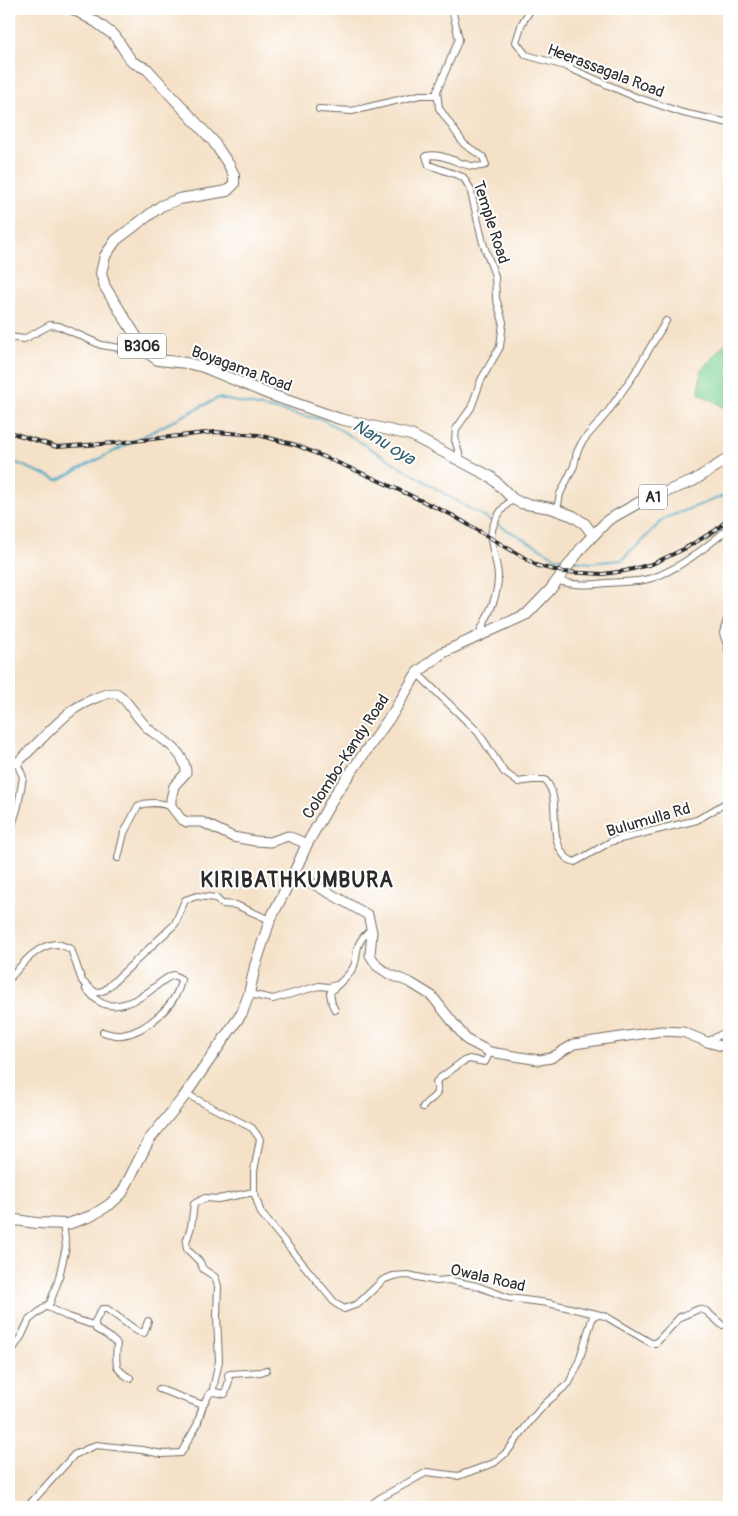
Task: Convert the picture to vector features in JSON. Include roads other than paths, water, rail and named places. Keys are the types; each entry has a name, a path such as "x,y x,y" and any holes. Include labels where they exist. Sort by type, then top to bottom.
{"main road":[{"name":"B306","path":"73,9 96,22 115,36 132,62 147,69 212,142 234,175 234,184 227,191 179,199 161,206 116,240 105,256 102,274 106,287 146,352"},
{"name":"Boyagama Road","path":"146,352 158,360 188,362 203,366 266,393 340,418 411,435 491,477 513,499 521,503 557,510 581,521 593,535"},
{"name":"Colombo-Kandy Road","path":"9,1219 36,1224 63,1224 91,1216 122,1194 149,1140 186,1094 242,1012 270,920 307,844 336,793 393,713 417,673 442,653 527,614 583,546 608,520 640,502 693,481 729,458"},
{"path":"13,762 70,712 104,694 113,692 120,695 145,727 174,748 186,764 186,773 174,786 171,798 171,806 181,819 187,822 202,822 233,837 270,842 288,836 307,844"},
{"path":"294,873 368,915 372,933 370,954 377,966 389,974 412,983 432,996 467,1040 490,1052 539,1060 551,1058 574,1044 661,1031 683,1032 707,1042 729,1048"}],"street":[{"path":"320,109 352,111 420,95 437,95 459,39 452,9"},
{"name":"Heerassagala Road","path":"531,9 522,23 516,42 526,55 565,66 633,96 683,113 729,123"},
{"name":"Temple Road","path":"437,95 439,108 448,122 464,144 483,157 486,165 477,168 434,154 426,156 428,165 462,177 470,188 483,243 495,276 496,298 503,322 500,347 482,380 471,408 456,429 455,440 461,460"},
{"path":"557,510 560,494 574,466 577,452 582,442 607,413 633,376 666,321"},
{"path":"9,337 24,339 50,325 60,326 101,345 146,352"},
{"path":"478,636 493,606 498,578 491,539 493,526 504,506 513,499"},
{"path":"556,580 566,584 583,585 646,580 671,570 688,560 729,528"},
{"path":"729,613 722,633 729,652"},
{"name":"Bulumulla Rd","path":"417,673 478,732 504,772 518,782 545,780 552,787 555,829 559,844 565,857 575,862 612,841 697,820 729,801"},
{"path":"9,855 10,836 23,777 13,762"},
{"path":"118,858 124,833 138,806 146,802 171,806"},
{"path":"82,981 96,992 105,990 175,924 185,900 197,896 216,898 222,904 236,905 270,920"},
{"path":"249,994 273,999 319,986 333,986 347,978 355,965 357,948 363,936 372,933"},
{"path":"9,979 31,956 43,947 57,944 71,949 82,981 98,1002 112,1006 129,1003 142,997 169,976 174,975 181,979 180,986 171,1001 146,1026 122,1035 112,1035 103,1032"},
{"path":"333,986 330,993 335,1010"},
{"path":"707,1042 729,1030"},
{"path":"422,1107 436,1095 438,1089 436,1082 439,1079 469,1059 485,1062 490,1052"},
{"name":"Owala Road","path":"186,1094 252,1128 260,1139 254,1170 254,1192 261,1213 335,1304 344,1309 358,1304 382,1280 393,1276 408,1275 436,1281 448,1280 478,1286 509,1298 548,1303 605,1316 651,1343 656,1343 680,1317 699,1309 706,1311 722,1325"},
{"path":"214,1392 219,1361 218,1286 215,1277 203,1269 200,1262 187,1249 186,1242 191,1227 194,1204 205,1198 226,1198 254,1192"},
{"path":"9,1354 22,1335 29,1320 50,1303 58,1281 66,1247 63,1224"},
{"path":"46,1306 66,1316 95,1324"},
{"path":"95,1324 102,1310 107,1309 137,1331 144,1333 148,1321"},
{"path":"368,1507 380,1498 427,1472 458,1476 494,1463 507,1452 530,1420 569,1383 577,1367 594,1313"},
{"path":"95,1324 96,1328 117,1344 117,1369 130,1378"},
{"path":"27,1507 74,1455 96,1445 162,1454 181,1453 197,1425 203,1405 210,1393 225,1394 229,1381 228,1375 268,1371"},
{"path":"159,1389 203,1405"}],"waterway":[{"name":"Nanu oya","path":"9,460 58,480 218,398 324,420 463,505 556,557 569,560"},
{"name":"Nanu oya","path":"576,561 590,563 622,560 665,518 729,494"}],"railway":[{"path":"9,432 57,447 116,443 215,432 258,435 296,445 371,477 452,515 538,566 563,572 603,574 652,564 684,549 716,530 729,518"}],"district":[{"name":"KIRIBATHKUMBURA","path":"297,880"}]}
